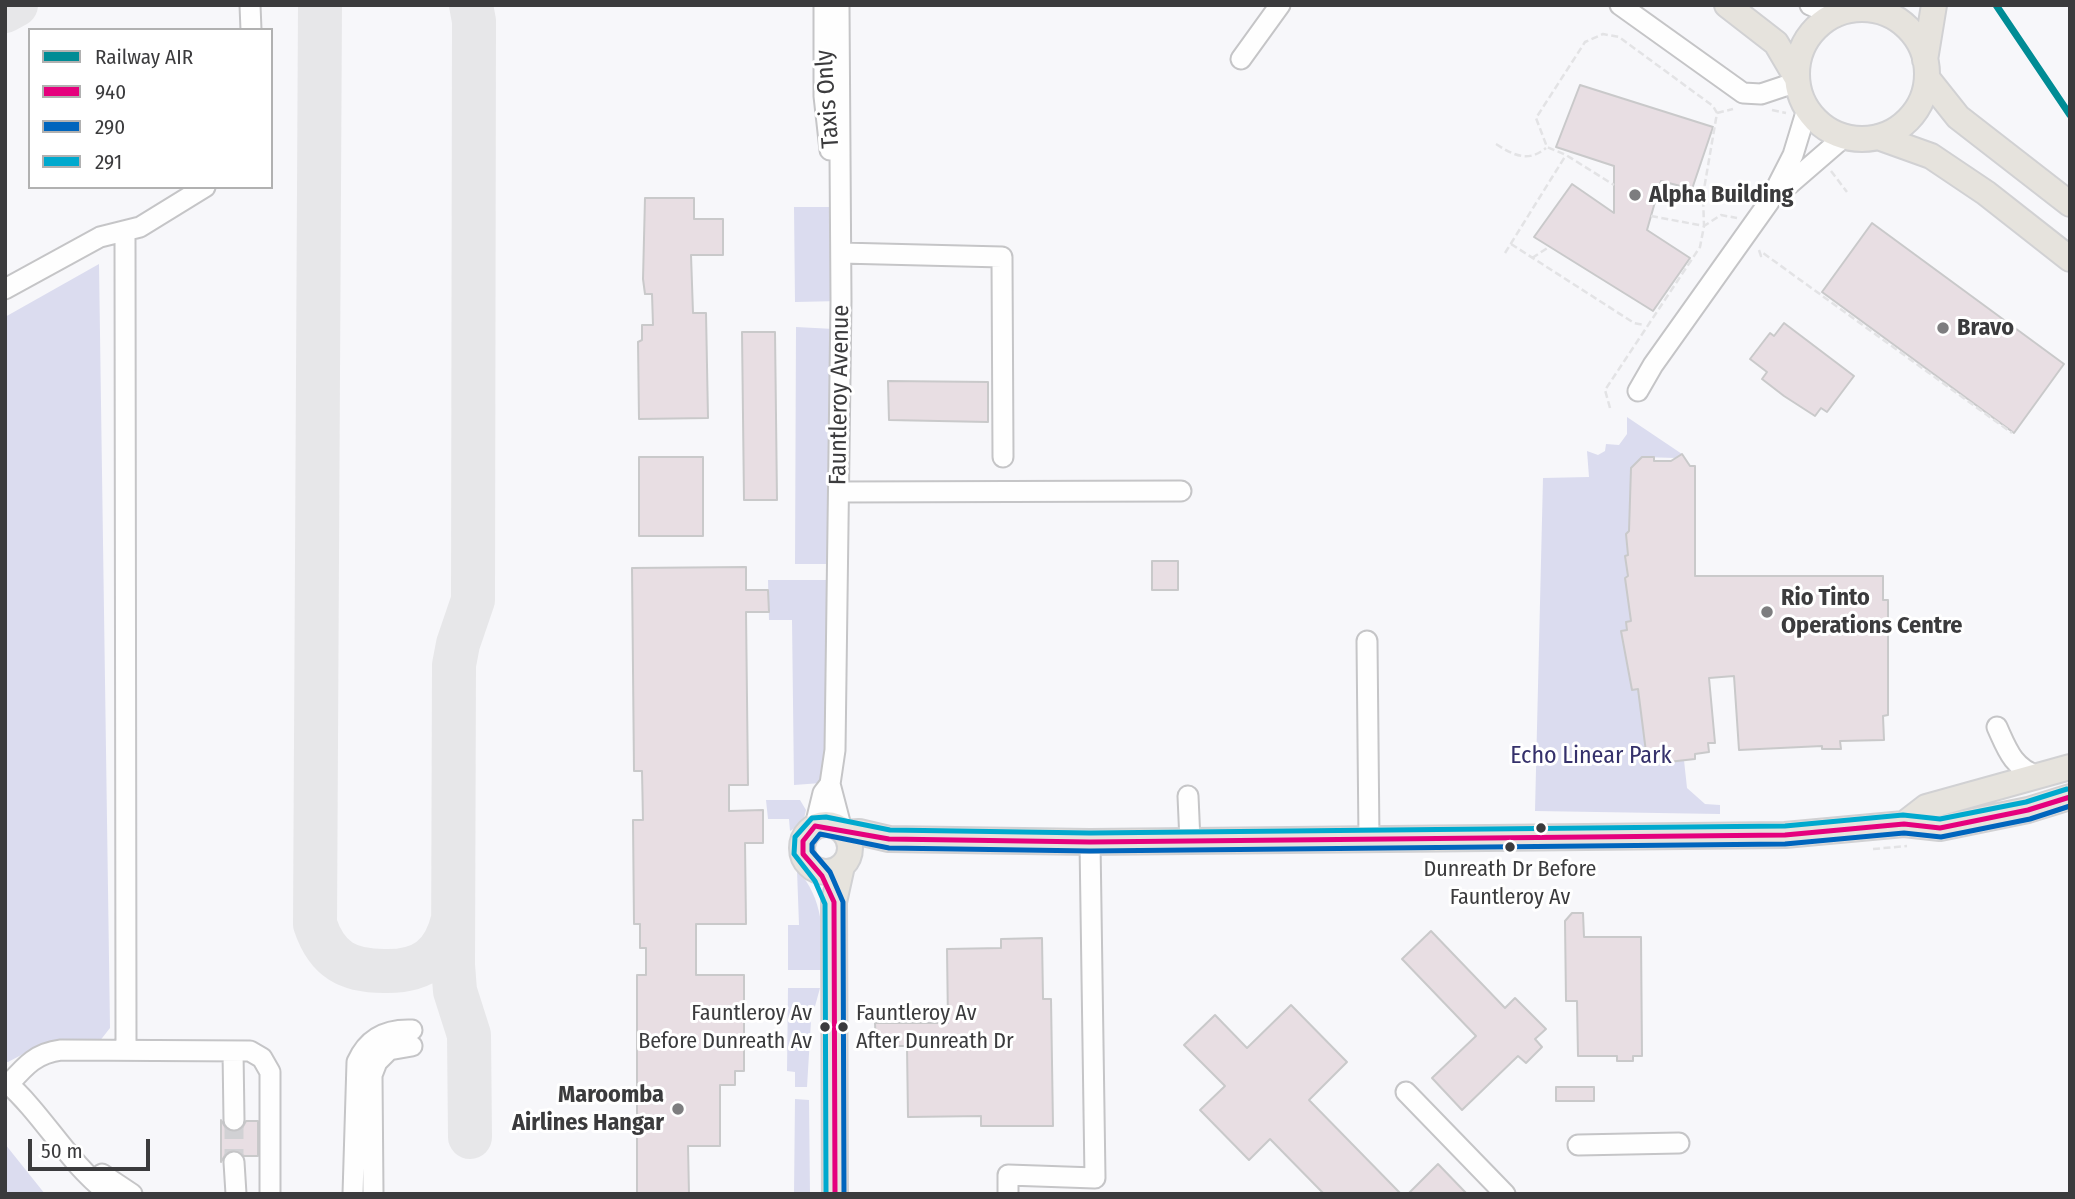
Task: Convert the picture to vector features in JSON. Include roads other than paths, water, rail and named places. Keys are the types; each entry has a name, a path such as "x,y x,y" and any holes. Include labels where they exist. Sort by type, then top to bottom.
{"main road":[{"path":"1727,5 1776,43 1797,79"},
{"path":"1878,137 1897,129 1913,116 1923,98 1934,5"},
{"path":"2070,204 1958,117 1926,69 1918,41 1905,25 1870,7 1833,15 1810,34 1797,62 1798,111 1844,137 1878,137 1931,156 1986,193 2070,259"},
{"path":"1905,824 1926,807 1980,794 2070,766"},
{"path":"834,902 816,869 806,860 802,848 806,835 815,825 832,825 844,831 889,839 1090,842 1785,835 1905,824 1940,828 2028,810 2070,797"},
{"path":"835,1194 834,902 849,844 844,831"},
{"path":"816,869 831,871 889,839"}],"street":[{"path":"250,5 251,28"},
{"name":"Taxis Only","path":"824,5 825,122 840,192"},
{"name":"Fauntleroy Avenue","path":"839,5 839,492 835,750 830,784 844,831"},
{"path":"1241,59 1280,5"},
{"path":"1620,5 1738,90 1743,99 1797,79"},
{"path":"1810,5 1833,15"},
{"path":"1638,390 1769,202 1793,155 1798,111"},
{"path":"1769,202 1844,137"},
{"path":"5,289 100,237 140,227 202,189"},
{"path":"125,231 125,1050"},
{"path":"841,253 1002,257 1003,457"},
{"path":"839,492 1181,491"},
{"path":"1372,641 1374,840"},
{"path":"1980,794 1999,769 2000,733 2018,766 2038,776"},
{"name":"Fauntleroy Avenue","path":"815,825 823,793 830,784"},
{"path":"1188,796 1190,841"},
{"path":"1008,1194 1008,1175 1095,1178 1090,842"},
{"path":"353,1194 357,1062 369,1044 392,1029 412,1038 388,1050 374,1067 373,1194"},
{"path":"109,1194 75,1163 46,1121 7,1082 43,1053 61,1050 125,1050 233,1051 257,1054 270,1072 270,1194"},
{"path":"233,1051 234,1120"},
{"path":"1406,1092 1505,1194"},
{"path":"25,1102 53,1155 89,1194"},
{"path":"46,1121 61,1129 97,1170 132,1194"},
{"path":"1578,1145 1679,1143"},
{"path":"234,1162 236,1194"}],"tunnel":[{"path":"234,1120 234,1162"}],"rail line":[{"name":"AIR","path":"1996,5 2070,115"}],"place":[{"name":"Alpha Building","path":"1635,195"},
{"name":"Bravo","path":"1943,328"},
{"name":"Rio Tinto Operations Centre","path":"1767,612"},
{"name":"Dunreath Dr Before Fauntleroy Av","path":"1510,847"},
{"name":"Fauntleroy Av Before Dunreath Av","path":"825,1027"},
{"name":"Fauntleroy Av After Dunreath Dr","path":"843,1027"},
{"name":"Maroomba Airlines Hangar","path":"678,1109"}],"park label":[{"name":"Echo Linear Park","path":"1591,756"}]}
